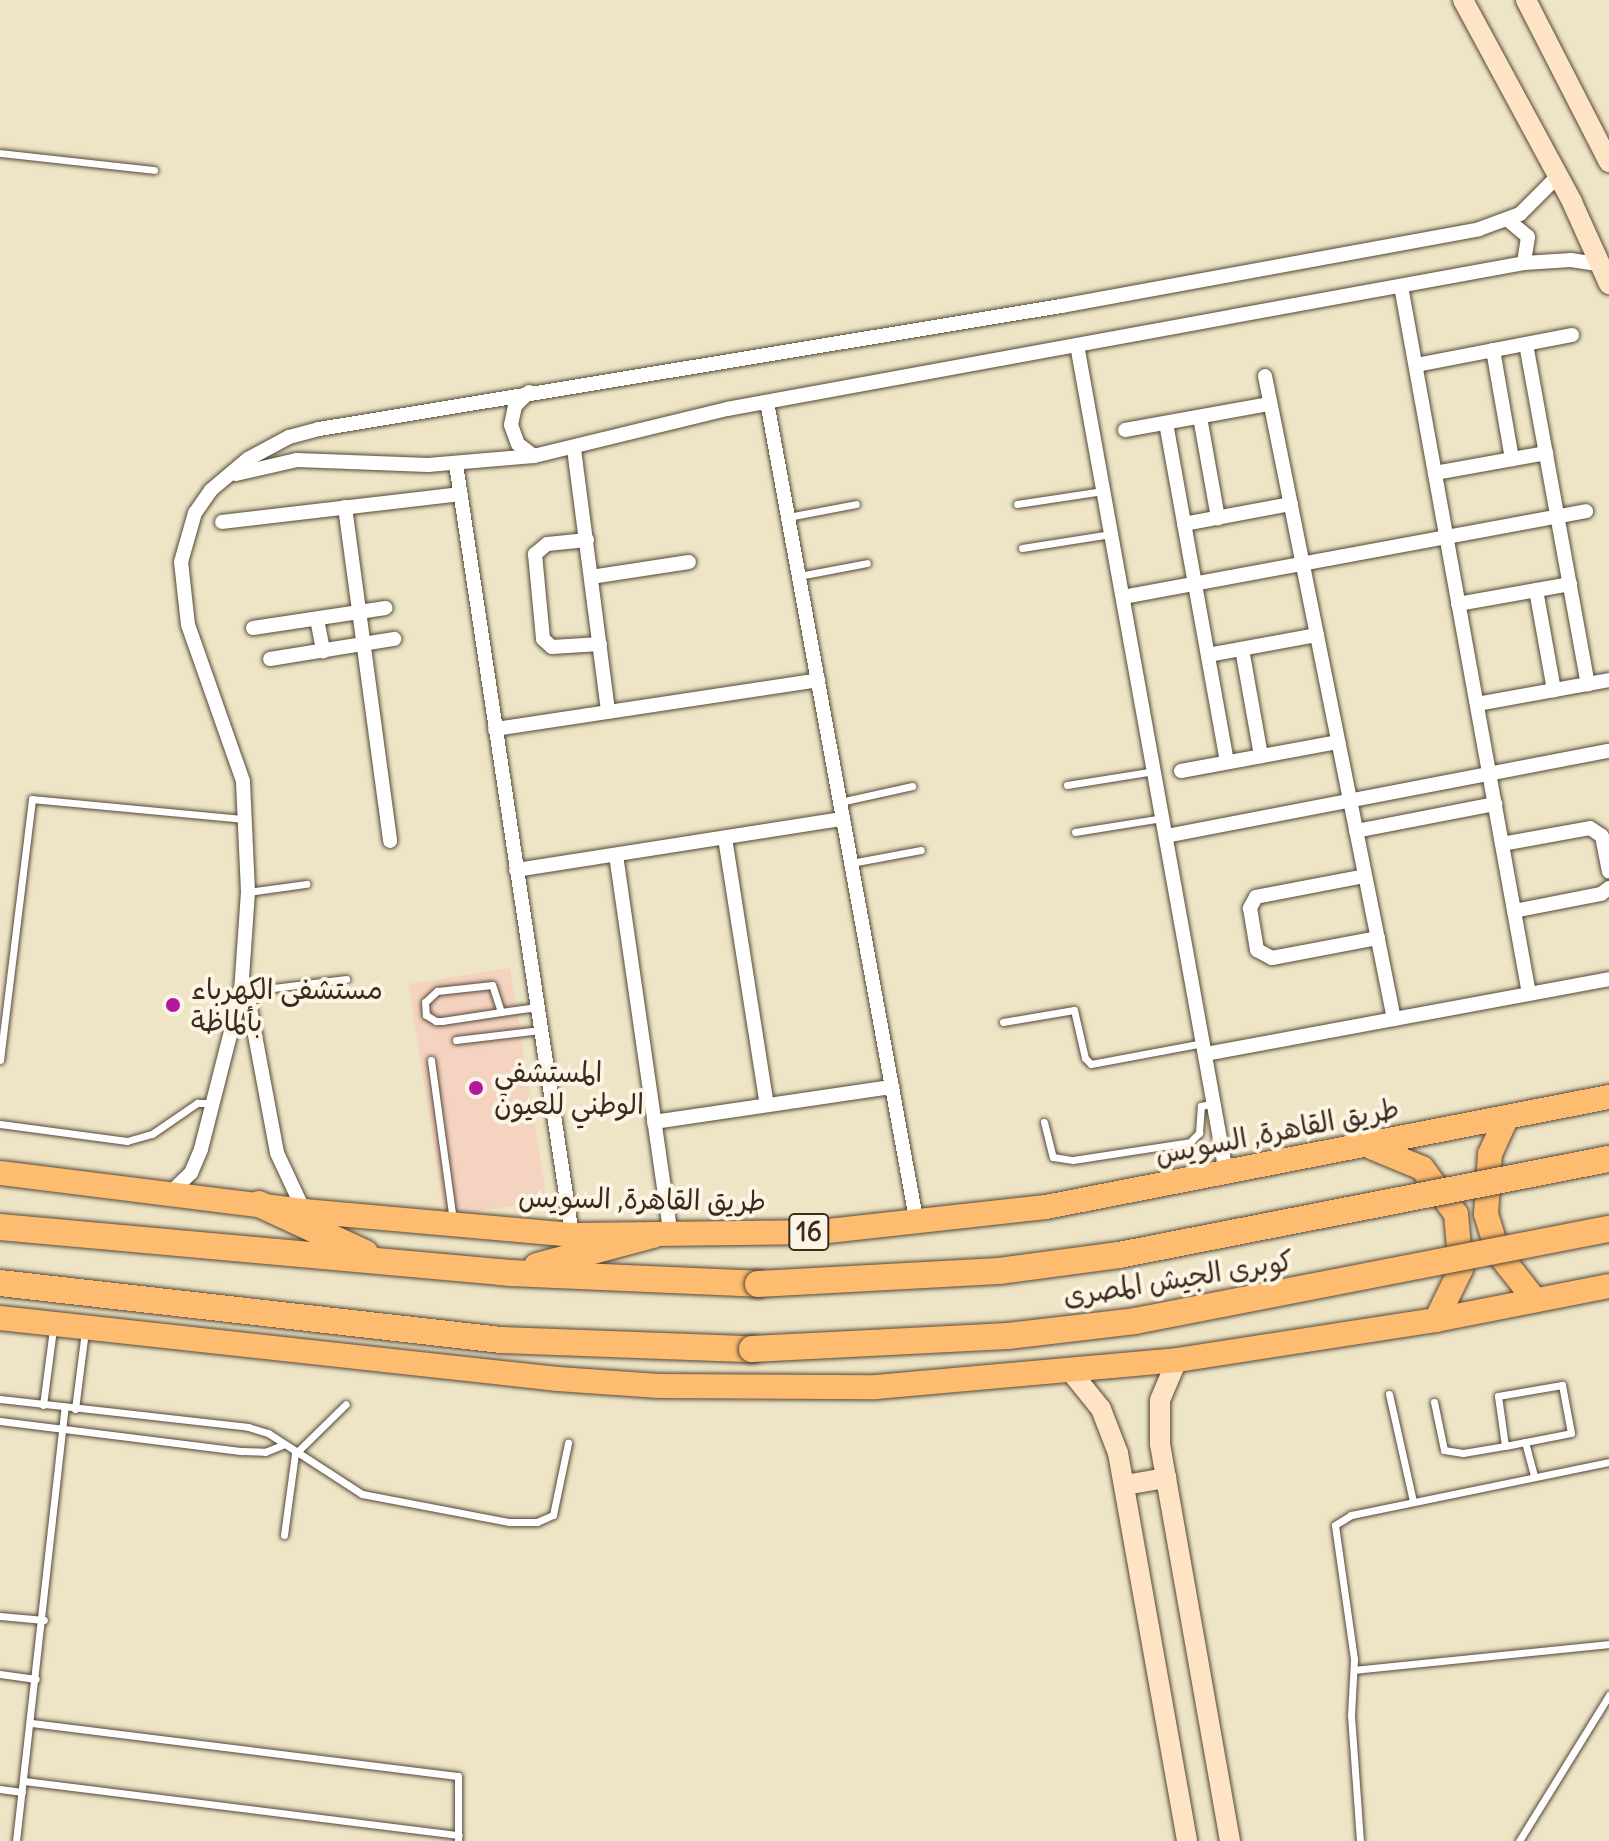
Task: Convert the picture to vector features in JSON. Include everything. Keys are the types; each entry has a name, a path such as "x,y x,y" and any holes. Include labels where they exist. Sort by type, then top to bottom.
{"highway":[{"name":"كوبرى الجيش المصرى","path":"510,1273 758,1284 999,1271 1119,1255 1609,1159"},
{"name":"16","path":"259,1204 382,1261"},
{"name":"16","path":"0,1227 510,1273 662,1235"},
{"name":"كوبرى الجيش المصرى","path":"0,1283 501,1340 752,1349 896,1344 1135,1321 1609,1229"}],"main road":[{"name":"طريق القاهرة, السويس","path":"0,1173 304,1211 572,1235 662,1235 917,1224 1031,1210 1370,1147 1609,1097"},
{"path":"1507,1117 1490,1154 1486,1214 1503,1261 1535,1300"},
{"path":"1370,1147 1422,1168 1456,1214 1461,1269 1436,1320"},
{"path":"0,1318 659,1386 876,1387 1072,1373 1177,1360 1436,1320 1609,1286"}],"street":[{"path":"1463,0 1558,176 1605,274"},
{"path":"1526,0 1609,162"},
{"path":"168,1195 197,1162 241,992 248,892 248,819 243,781 188,625 181,586 185,539 195,513 225,480 261,450 304,432 529,392 1061,306 1508,220 1542,197 1558,176"},
{"path":"1508,220 1528,237 1524,263"},
{"path":"225,480 260,465 297,460 456,464 534,456 767,402 1524,263 1571,260 1605,274"},
{"path":"1401,286 1529,994"},
{"path":"1416,365 1572,335"},
{"path":"1526,344 1588,684"},
{"path":"1077,345 1226,1172"},
{"path":"1493,350 1512,459"},
{"path":"1265,376 1394,1019"},
{"path":"529,392 515,406 511,425 518,444 534,456"},
{"path":"767,402 917,1224"},
{"path":"1125,430 1270,404"},
{"path":"1200,417 1218,518"},
{"path":"1166,423 1227,762"},
{"path":"574,449 608,712"},
{"path":"1435,473 1546,453"},
{"path":"456,464 572,1235"},
{"path":"222,522 460,494"},
{"path":"1184,524 1291,504"},
{"path":"345,507 390,841"},
{"path":"1123,597 1586,511"},
{"path":"587,540 547,544 535,554 543,639 552,647 600,644"},
{"path":"591,577 689,562"},
{"path":"1458,604 1570,584"},
{"path":"1536,590 1554,690"},
{"path":"253,628 386,608"},
{"path":"317,619 323,651"},
{"path":"1208,655 1317,635"},
{"path":"270,659 394,639"},
{"path":"1242,649 1261,756"},
{"path":"495,729 818,680"},
{"path":"1477,704 1609,680"},
{"path":"1181,771 1338,742"},
{"path":"1166,836 1608,751"},
{"path":"1356,831 1495,804"},
{"path":"516,870 843,819"},
{"path":"1502,844 1595,829 1609,871"},
{"path":"725,838 767,1105"},
{"path":"616,855 654,1122 662,1235"},
{"path":"1365,876 1256,897 1250,908 1257,950 1272,958 1378,938"},
{"path":"1514,911 1609,888"},
{"path":"1204,1048 1394,1019 1609,979"},
{"path":"241,992 249,1003 277,1153 304,1211"},
{"path":"654,1122 892,1087"},
{"path":"1177,1360 1160,1400 1166,1478 1230,1841"},
{"path":"1072,1373 1111,1431 1125,1485 1187,1841"},
{"path":"1125,1485 1166,1478"}],"lane":[{"path":"0,153 154,170"},
{"path":"1017,504 1103,491"},
{"path":"788,517 856,504"},
{"path":"1022,548 1111,534"},
{"path":"799,576 867,563"},
{"path":"1067,785 1154,771"},
{"path":"840,802 912,786"},
{"path":"0,1060 32,799 248,819"},
{"path":"1075,832 1162,818"},
{"path":"851,863 921,850"},
{"path":"248,892 306,884"},
{"path":"241,992 346,979"},
{"path":"501,1012 492,985 437,991 425,1002 426,1015 436,1021 501,1012 537,1007"},
{"path":"1003,1022 1074,1010 1085,1058 1091,1064 1204,1048"},
{"path":"456,1040 540,1030"},
{"path":"431,1060 454,1225"},
{"path":"0,1124 127,1141 152,1134 197,1103 211,1103"},
{"path":"1044,1122 1053,1157 1073,1160 1190,1142 1199,1133 1201,1106 1214,1103"},
{"path":"43,1405 53,1323"},
{"path":"75,1409 85,1326"},
{"path":"1434,1402 1449,1453 1505,1446 1573,1432 1562,1385 1498,1396 1505,1446"},
{"path":"1389,1394 1413,1501"},
{"path":"0,1399 248,1427 268,1433 295,1454 362,1494 413,1507 537,1522 553,1515 560,1500 568,1443"},
{"path":"284,1535 295,1454 346,1404"},
{"path":"16,1841 44,1620 65,1407"},
{"path":"0,1421 242,1451 265,1452 282,1445"},
{"path":"1525,1442 1534,1476"},
{"path":"1360,1841 1352,1744 1354,1670 1335,1525 1351,1515 1609,1462"},
{"path":"0,1616 44,1620"},
{"path":"1354,1670 1609,1644"},
{"path":"0,1674 36,1679"},
{"path":"1519,1841 1609,1695"},
{"path":"24,1781 459,1838 458,1776 31,1723"},
{"path":"0,1789 22,1792"}],"shaded area":[{"name":"المستشفي الوطني للعيون","path":"510,968 547,1200 445,1216 408,984"}],"place":[{"name":"مستشفى الكهرباء بألماظة","path":"173,1005"},
{"name":"المستشفي الوطني للعيون","path":"476,1088"}]}
